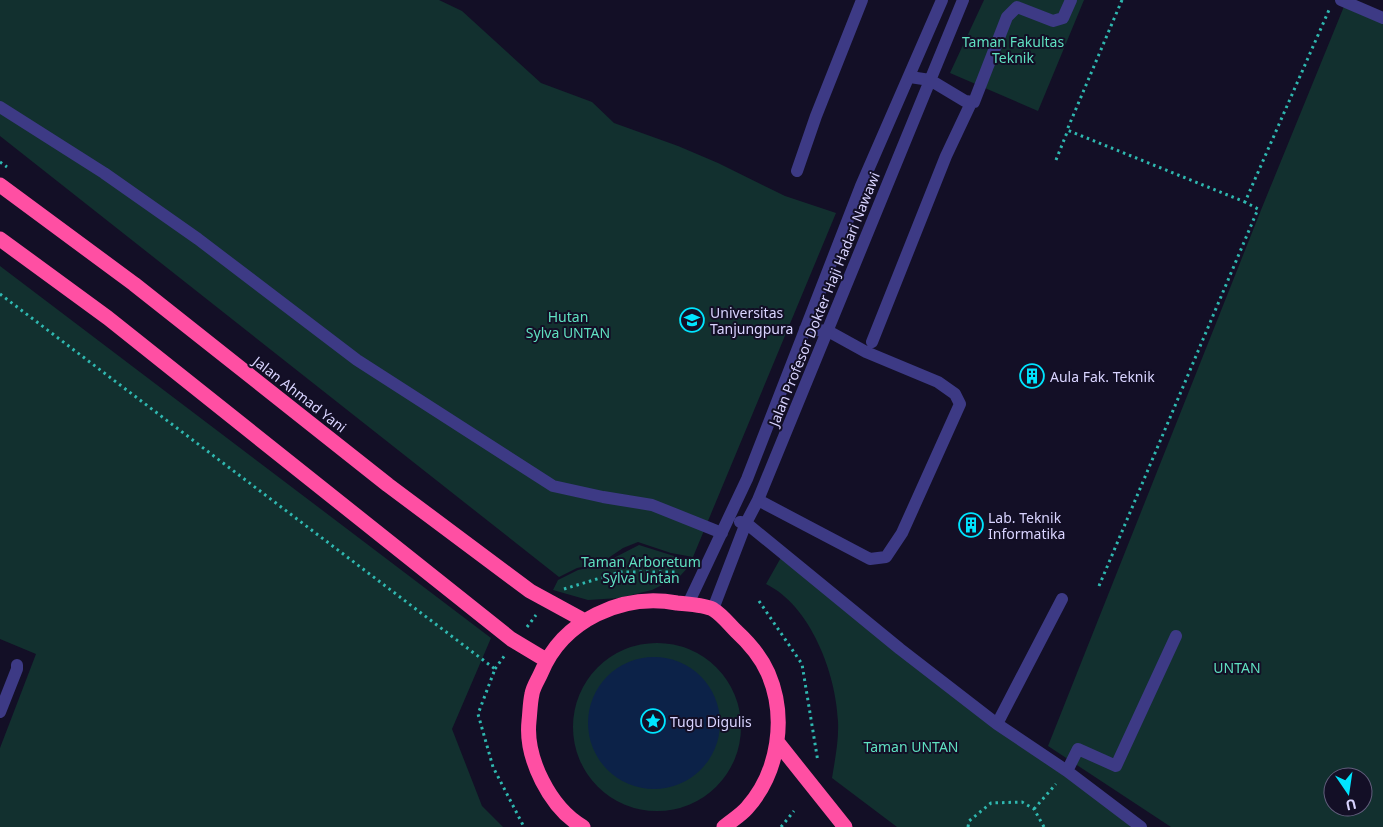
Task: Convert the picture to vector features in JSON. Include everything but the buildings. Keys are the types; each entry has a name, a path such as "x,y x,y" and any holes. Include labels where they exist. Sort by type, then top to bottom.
{"highway":[{"name":"Jalan Ahmad Yani","path":"0,185 134,284 410,502 530,591 584,620"},
{"path":"0,239 108,318 511,639 546,660"},
{"path":"578,826 551,797 534,765 528,729 532,693 546,660 563,638 584,620 608,608 634,602 662,600 713,609 748,642 768,672 778,707 778,743 767,778 747,808 724,827"},
{"path":"778,743 845,827"}],"street":[{"path":"797,171 816,116 862,0"},
{"name":"Jalan Profesor Dokter Haji Hadari Nawawi","path":"688,604 747,479 861,186 942,0"},
{"name":"Jalan Profesor Dokter Haji Hadari Nawawi","path":"713,609 746,523 758,500 963,0"},
{"path":"872,342 946,156 971,103 974,102 1007,17 1016,7 1053,21 1063,18 1071,0"},
{"path":"1342,0 1383,18"},
{"path":"910,77 930,80 971,103"},
{"path":"0,107 112,178 198,239 357,360 553,486 652,505 725,527 746,523 900,649 997,724 1067,771 1141,827"},
{"path":"758,500 870,559 886,557 902,533 960,404 955,394 938,382 866,352 828,331 805,330"},
{"path":"997,724 1062,599"},
{"path":"1067,771 1078,749 1116,766 1176,636"},
{"path":"0,712 17,665"}],"path":[{"path":"1056,160 1122,0"},
{"path":"1245,202 1329,9"},
{"path":"1068,130 1245,202 1258,210 1100,586"},
{"path":"0,294 495,670"},
{"path":"560,590 620,572 676,572"},
{"path":"760,601 802,664 819,770"},
{"path":"524,632 536,615"},
{"path":"506,652 495,670 478,714 493,767 524,827"},
{"path":"1034,809 1067,771"},
{"path":"968,827 969,821 991,803 1022,802 1034,809 1044,827"},
{"path":"781,827 794,811"}],"green space":[{"name":"Hutan Sylva UNTAN","path":"0,0 439,0 462,11 541,83 592,102 614,123 678,146 718,163 785,196 836,213 693,557 671,553 638,542 623,548 601,563 577,568 559,577 0,136"},
{"name":"Taman Fakultas Teknik","path":"984,0 1084,0 1038,111 950,73"},
{"name":"UNTAN","path":"1345,4 1383,22 1383,827 1171,827 1048,746"},
{"path":"0,266 491,638 452,729 482,806 503,827 0,827 0,748 36,654 0,639"},
{"name":"Taman Arboretum Sylva Untan","path":"639,545 693,562 680,576 652,590 619,598 588,600 553,590 558,580 578,570 600,565"},
{"name":"Taman UNTAN","path":"783,554 1133,827 897,827 832,778 838,721 832,683 826,663 818,643 796,608 782,594 766,584"},
{"path":"657,643 681,647 696,653 710,662 722,674 731,688 737,703 741,727 737,751 731,766 722,780 710,792 696,801 681,807 657,811 633,807 618,801 604,792 592,780 583,766 577,751 573,727 577,703 583,688 592,674 604,662 618,653 633,647"}],"water":[{"path":"654,657 667,658 679,662 701,676 715,698 719,710 719,736 715,748 701,770 679,784 667,788 654,789 641,788 629,784 607,770 593,748 589,736 588,723 589,710 593,698 607,676 629,662 641,658"}],"place":[{"name":"Universitas Tanjungpura","path":"692,320"},
{"name":"Aula Fak. Teknik","path":"1032,376"},
{"name":"Lab. Teknik Informatika","path":"971,525"},
{"name":"Tugu Digulis","path":"653,721"}]}
